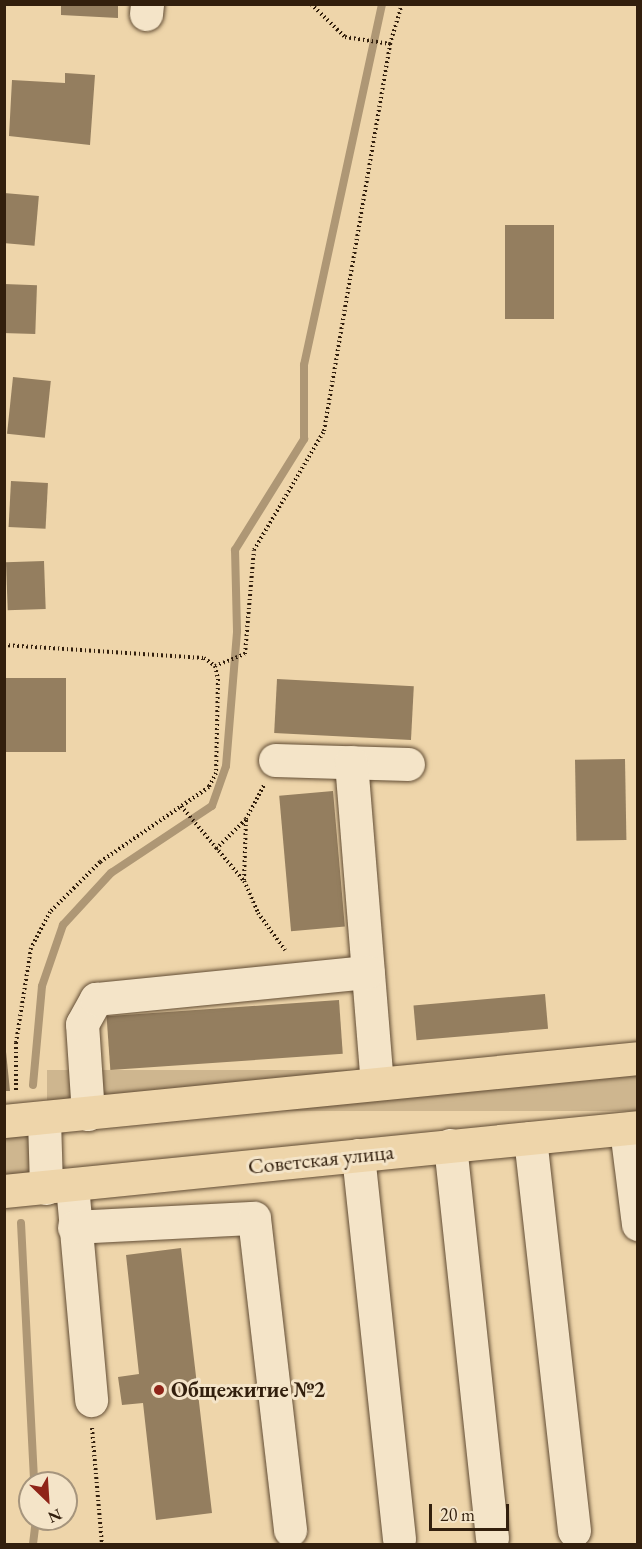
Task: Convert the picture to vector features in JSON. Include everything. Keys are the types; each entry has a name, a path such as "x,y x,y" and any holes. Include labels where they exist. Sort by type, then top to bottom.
{"main road":[{"path":"22,1120 377,1082 638,1058"},
{"name":"Советская улица","path":"4,1191 632,1128"}],"street":[{"path":"275,760 408,764"},
{"path":"351,762 377,1082"},
{"path":"88,1114 82,1024 96,999 368,972"},
{"path":"22,1120 59,1187 74,1227 91,1400"},
{"path":"632,1128 638,1224"},
{"path":"530,1138 574,1531"},
{"path":"450,1145 492,1538"},
{"path":"358,1155 399,1539"},
{"path":"74,1227 254,1218 290,1530"}],"path":[{"path":"311,4 345,37 390,44"},
{"path":"215,666 245,654 254,550 324,431 390,44 402,4"},
{"path":"4,645 204,658 215,666"},
{"path":"22,1120 16,1043 32,948 50,912 100,862 208,787 216,773 215,666"},
{"path":"216,849 246,819 275,760"},
{"path":"181,806 201,834 244,881 258,914 281,946 313,977"},
{"path":"244,881 246,819"},
{"path":"91,1400 98,1523 102,1545"}],"shaded area":[{"path":"47,1070 637,1070 637,1111 47,1111"},
{"path":"5,1130 36,1130 36,1178 5,1178"}],"building":[{"path":"61,4 118,4 118,18 61,15"},
{"path":"65,73 95,75 90,145 9,136 12,80 65,83"},
{"path":"4,193 39,196 35,246 4,243"},
{"path":"505,225 554,225 554,319 505,319"},
{"path":"4,284 37,285 35,334 4,333"},
{"path":"13,377 51,381 45,438 7,434"},
{"path":"11,481 48,483 46,529 9,527"},
{"path":"44,561 46,609 8,610 6,562"},
{"path":"5,678 66,678 66,752 5,752"},
{"path":"277,679 414,686 411,740 274,733"},
{"path":"625,759 626,840 576,841 575,760"},
{"path":"333,791 345,926 291,931 279,796"},
{"path":"545,994 548,1029 417,1040 414,1006"},
{"path":"339,1000 343,1054 110,1070 107,1016"},
{"path":"5,1042 10,1091 5,1091"},
{"name":"Общежитие №2","path":"181,1248 212,1513 156,1520 143,1403 122,1405 118,1377 139,1374 126,1255"}],"waterway":[{"path":"33,1085 42,986 63,925 111,873 212,806 226,766 237,631 235,550 304,439 304,365 382,4"},
{"path":"21,1223 33,1471"},
{"path":"33,1544 35,1531"}],"place":[{"name":"Общежитие №2","path":"159,1390"}]}
